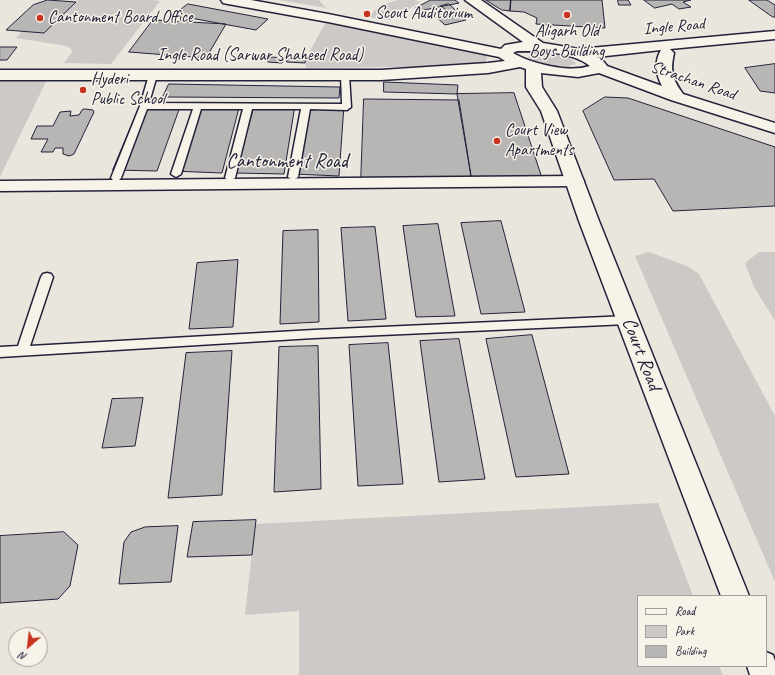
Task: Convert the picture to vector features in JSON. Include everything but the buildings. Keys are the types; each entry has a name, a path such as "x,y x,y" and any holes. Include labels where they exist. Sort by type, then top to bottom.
{"main road":[{"path":"228,0 328,18 475,49 511,50 539,47 577,54"},
{"path":"472,0 539,47"},
{"name":"Ingle Road","path":"577,54 775,35"},
{"name":"Ingle Road","path":"526,64 554,89 597,65 668,53 775,42"},
{"path":"511,50 526,64"},
{"path":"668,53 663,69 664,75 677,97"},
{"name":"Strachan Road","path":"577,54 597,65 677,97 775,128"},
{"name":"Ingle Road (Sarwar Shaheed Road)","path":"0,75 381,75 526,64"},
{"name":"Court Road","path":"526,64 534,87 554,89 575,181 588,221 628,320 734,595"},
{"name":"Cantonment Road","path":"0,186 575,181"}],"lane":[{"path":"116,178 144,106 153,75"},
{"path":"144,106 347,107 345,75"},
{"path":"176,174 198,106"},
{"path":"230,178 248,106"},
{"path":"294,177 306,107"},
{"path":"23,350 47,277"},
{"path":"0,352 314,334 628,320"}],"green space":[{"path":"78,0 160,1 111,64 64,63 72,52 71,49 66,46 16,38 22,31 44,33"},
{"path":"279,0 319,0 326,8"},
{"path":"398,0 415,0 421,2 390,20 368,17 380,5"},
{"path":"328,18 490,46 485,66 306,68 306,58"},
{"path":"534,53 564,56 576,64 571,66 551,66 538,63 528,57"},
{"path":"51,71 0,177 0,72"},
{"path":"649,252 687,266 699,274 775,416 775,582 635,256"},
{"path":"759,252 775,252 775,321 754,287 745,263"},
{"path":"658,503 693,595 637,595 637,667 719,667 723,675 299,675 299,611 245,615 255,524"}],"place":[{"name":"Scout Auditorium","path":"367,14"},
{"name":"Aligarh Old Boys Building","path":"567,15"},
{"name":"Cantonment Board Office","path":"40,18"},
{"name":"Hyderi Public School","path":"83,90"},
{"name":"Court View Apartments","path":"497,141"}]}
